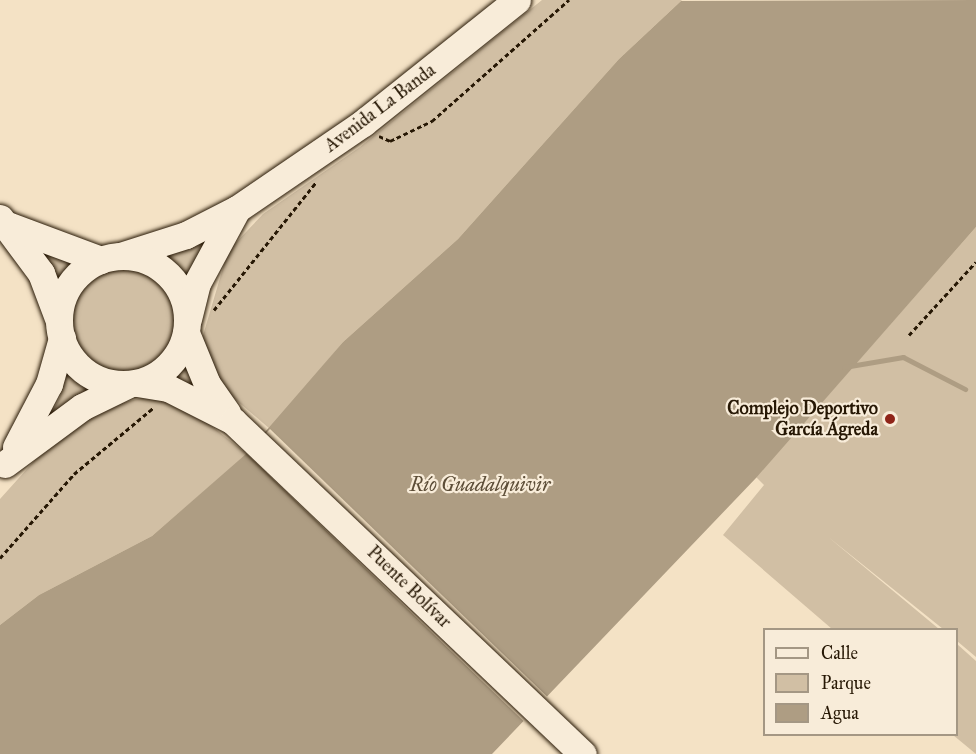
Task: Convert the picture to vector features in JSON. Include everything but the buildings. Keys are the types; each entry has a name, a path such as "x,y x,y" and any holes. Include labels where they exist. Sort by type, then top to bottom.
{"main road":[{"name":"Avenida La Banda","path":"111,258 186,235 237,209 363,123 518,0"},
{"name":"Avenida La Banda","path":"194,324 197,283 237,209"},
{"path":"4,221 41,273 61,330 88,373 133,383"},
{"path":"2,467 82,407 169,365 194,324 184,300 160,267 111,258 4,221"},
{"path":"2,467 33,421 61,330 70,285 111,258"},
{"name":"Puente Bolívar","path":"194,324 207,384 233,421 583,754"},
{"name":"Puente Bolívar","path":"133,383 168,388 233,421"}],"path":[{"path":"368,142 376,135 390,141 432,121 569,0"},
{"path":"194,324 326,174"},
{"path":"909,335 976,262"},
{"path":"0,558 74,474 150,414 159,399"}],"green space":[{"path":"542,0 682,0 619,59 458,239 343,342 270,429 209,377 199,349 228,251 263,214 360,147"},
{"name":"Complejo Deportivo García Ágreda","path":"976,227 976,657 958,642 958,628 942,628 827,536 938,628 831,628 723,535 764,485 756,477"},
{"path":"221,228 190,291 182,269 162,256"},
{"path":"33,248 73,260 56,286"},
{"path":"123,269 143,273 160,284 171,301 175,321 171,341 160,358 143,369 123,373 103,369 86,358 75,341 71,321 75,301 86,284 103,273"},
{"path":"183,358 203,394 169,378"},
{"path":"67,370 90,390 41,434 60,397"},
{"path":"148,396 181,402 247,454 152,536 39,595 0,625 0,499 35,460 104,408"},
{"path":"958,645 976,661 976,754 954,736 958,736"}],"water":[{"name":"Río Guadalquivir","path":"976,0 976,227 756,478 492,754 0,754 0,625 39,595 152,536 246,454 343,342 458,239 619,59 681,1"}],"pier":[{"path":"270,429 549,699 525,723 246,453"}],"waterway":[{"path":"844,367 903,357 965,389"}],"place":[{"name":"Complejo Deportivo García Ágreda","path":"890,419"}]}
